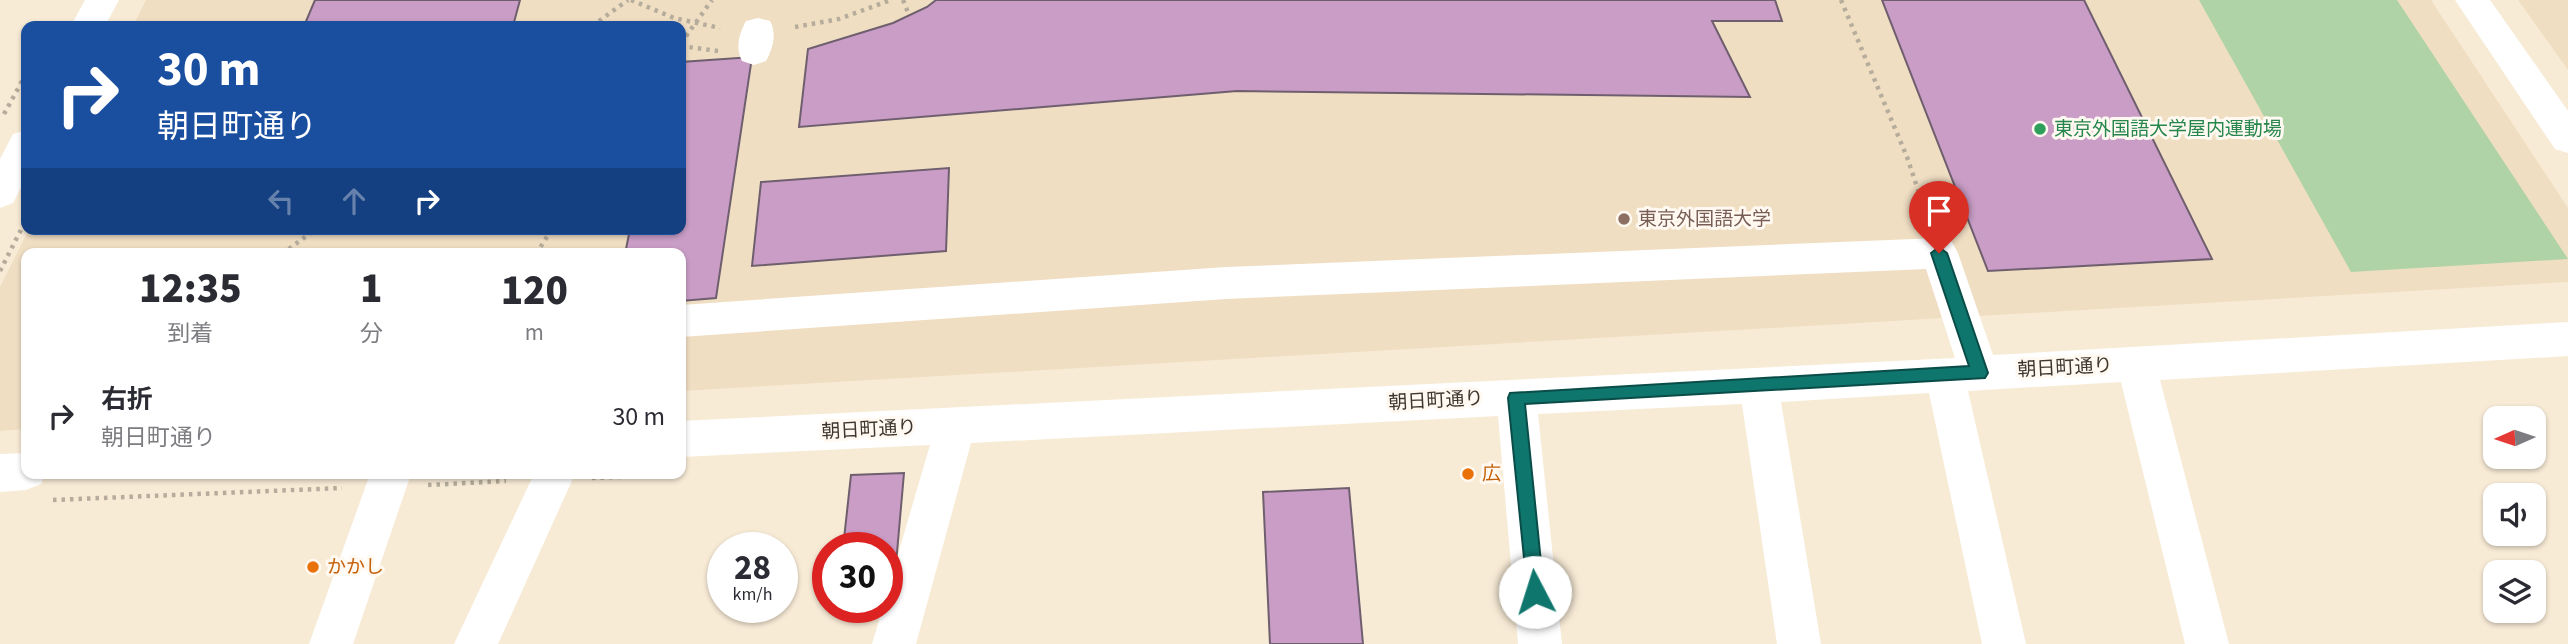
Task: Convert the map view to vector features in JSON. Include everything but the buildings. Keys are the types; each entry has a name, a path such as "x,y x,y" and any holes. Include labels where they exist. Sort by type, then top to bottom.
{"street":[{"path":"91,21 102,0"},
{"path":"2472,0 2568,139"},
{"path":"0,193 21,153"},
{"path":"686,321 1226,283 1939,253 1962,374 2004,644"},
{"name":"朝日町通り","path":"686,439 1759,386 2568,339"},
{"path":"2136,364 2207,644"},
{"path":"1759,386 1799,644"},
{"path":"1516,398 1540,644"},
{"path":"894,644 956,425"},
{"path":"0,473 34,486"},
{"path":"476,644 553,479"},
{"path":"331,644 389,480"}],"path":[{"path":"599,21 628,0"},
{"path":"686,36 712,0"},
{"path":"903,0 909,15"},
{"path":"1841,0 1907,157 1939,253"},
{"path":"0,121 21,83"},
{"path":"0,271 21,230"},
{"path":"290,248 308,235"},
{"path":"34,486 444,479"}],"shaded area":[{"name":"東京外国語大学","path":"146,0 2431,0 2568,208 2568,282 686,391 686,248 21,248 21,429 0,431 0,287 26,235 686,235 686,21 136,21"},
{"path":"2518,0 2568,0 2568,70"}],"green space":[{"path":"2199,0 2397,0 2568,259 2351,272"}],"place":[{"name":"東京外国語大学屋内運動場","path":"2040,129"},
{"name":"東京外国語大学","path":"1624,219"},
{"name":"広","path":"1468,474"},
{"name":"かかし","path":"313,567"}],"route":[{"path":"1535,592 1516,398 1980,373 1939,253"}]}
